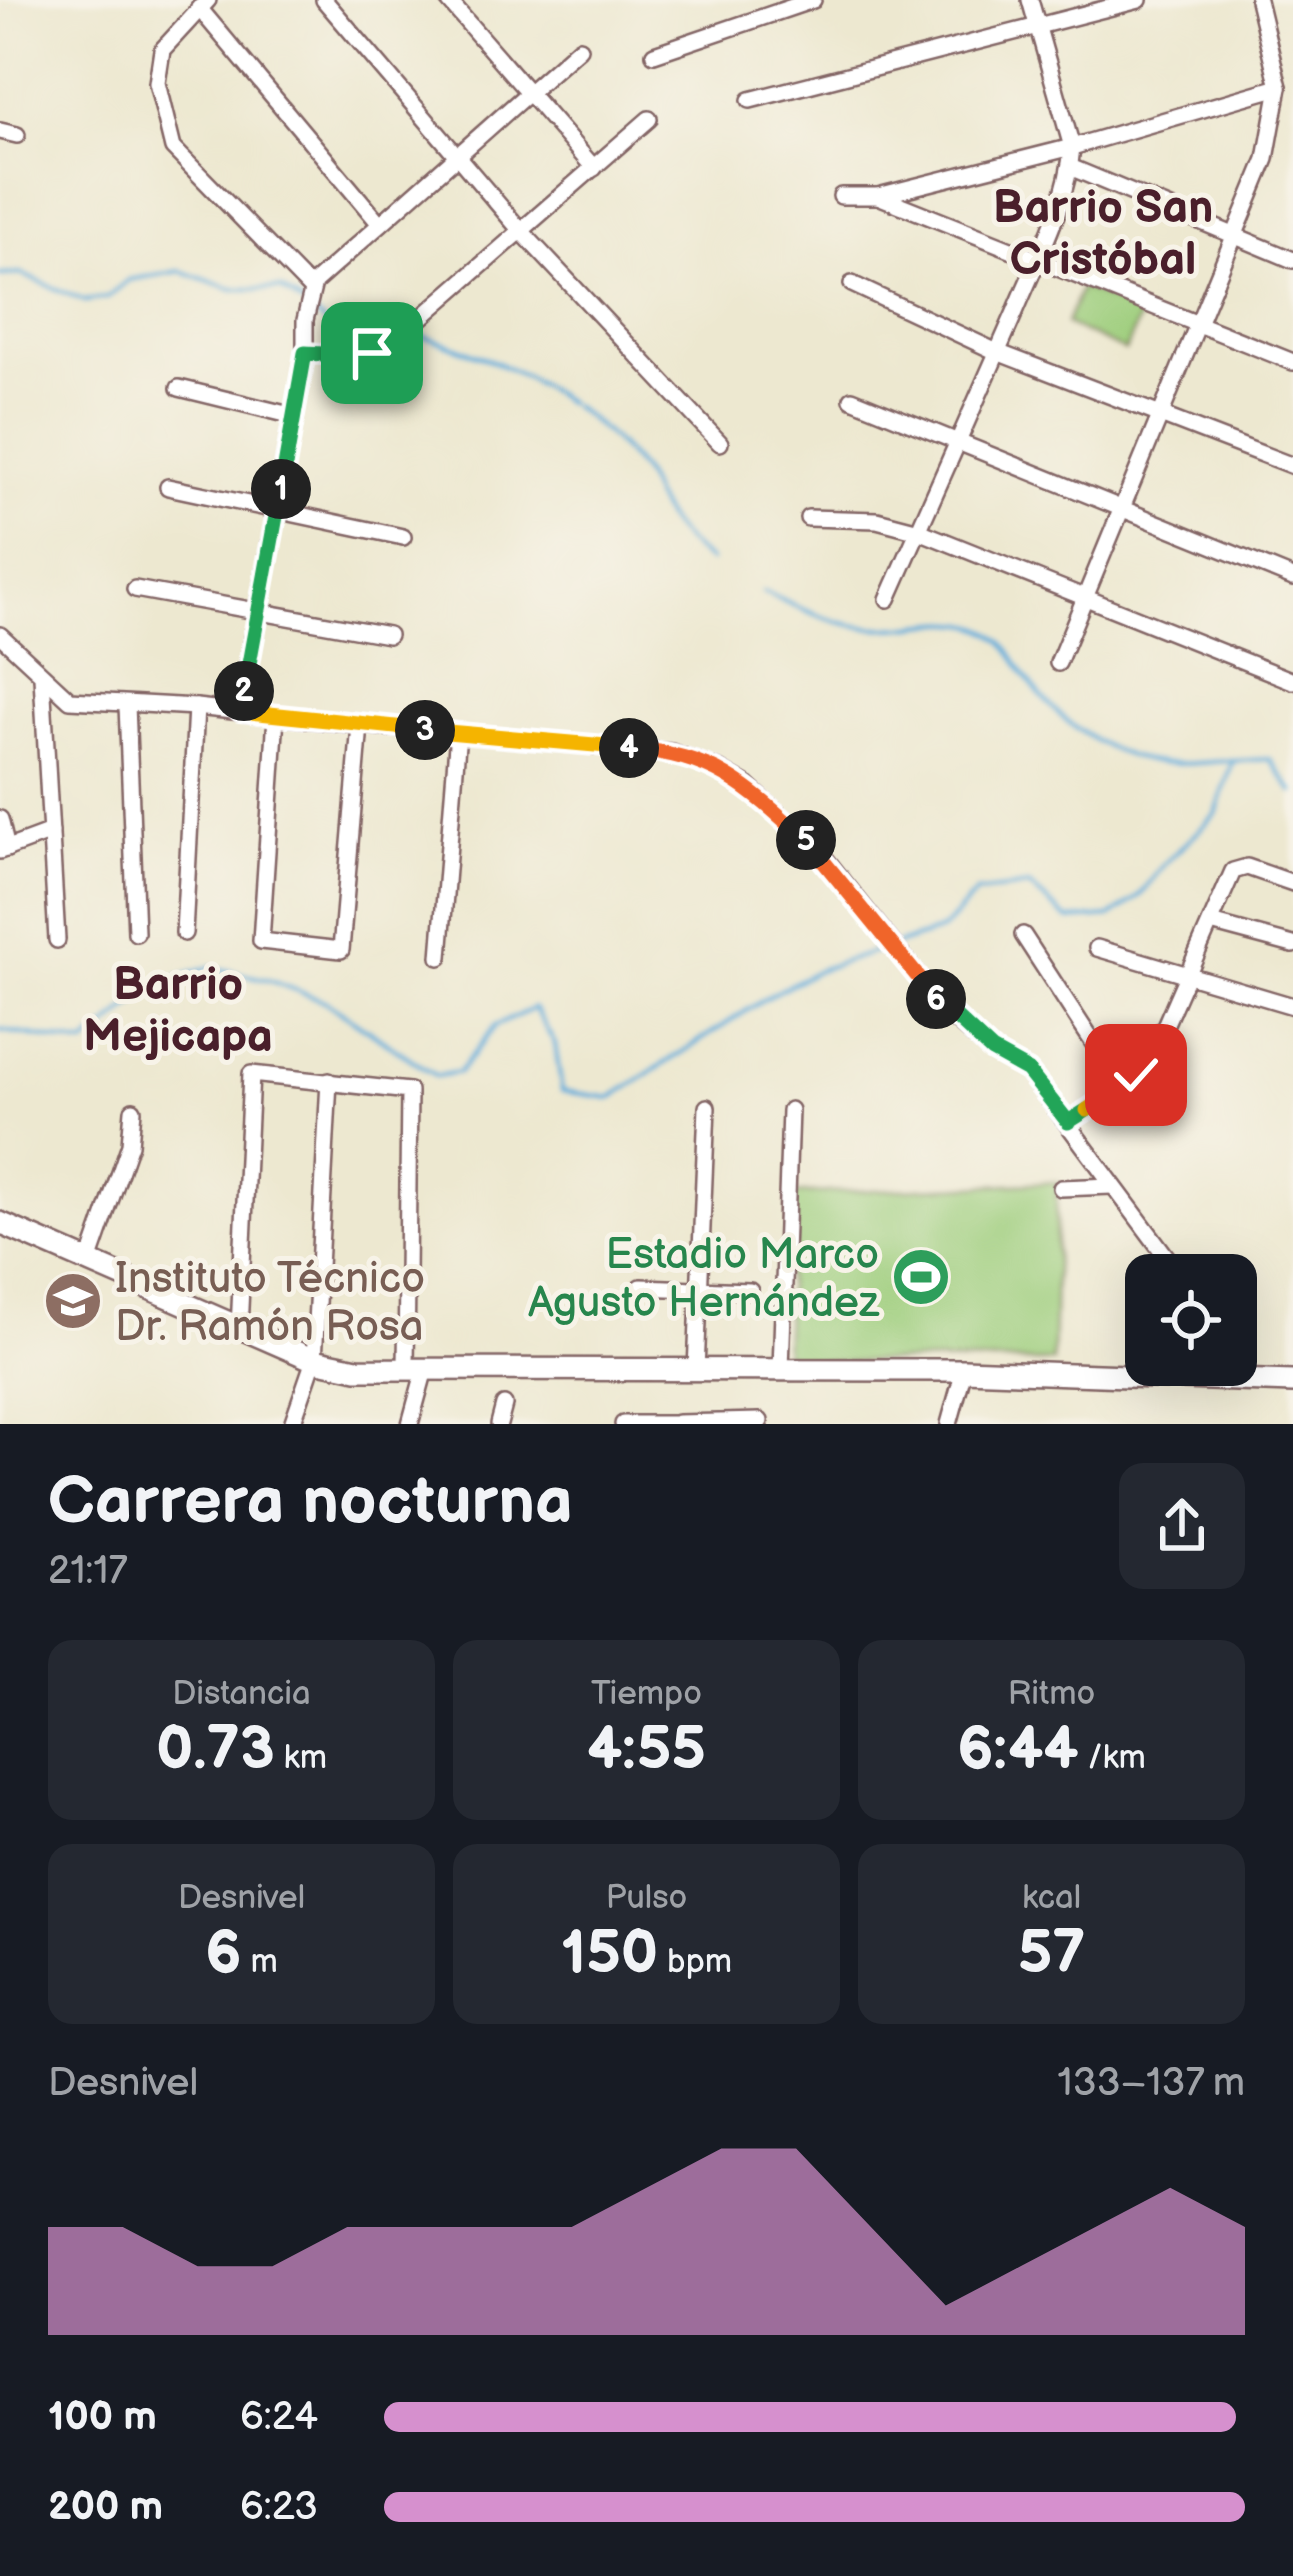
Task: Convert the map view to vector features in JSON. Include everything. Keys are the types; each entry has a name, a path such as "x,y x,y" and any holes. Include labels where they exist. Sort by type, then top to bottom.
{"street":[{"path":"325,0 521,231 720,443"},
{"path":"448,0 594,168"},
{"path":"654,54 812,0"},
{"path":"888,599 959,446 1037,260 1070,166 1072,147 1030,0"},
{"path":"750,100 1139,0"},
{"path":"1058,663 1266,159 1279,87 1258,0"},
{"path":"311,289 173,148 157,83 162,50 204,4 380,224"},
{"path":"240,711 305,353 311,289 579,48"},
{"path":"841,196 878,196 1072,147 1279,87"},
{"path":"305,353 357,356 390,344 649,119"},
{"path":"1070,166 1293,260"},
{"path":"878,196 1293,362"},
{"path":"852,284 998,352 1293,466"},
{"path":"178,388 294,416"},
{"path":"852,400 1293,578"},
{"path":"168,487 403,537"},
{"path":"808,518 877,520 919,531 1293,681"},
{"path":"135,590 388,635"},
{"path":"0,635 70,700 196,707 671,752 720,770 748,786 820,852 950,1016 992,1051 1028,1071 1164,1254"},
{"path":"42,677 56,940"},
{"path":"127,705 136,933"},
{"path":"184,933 196,707"},
{"path":"277,716 261,941 341,950 360,725"},
{"path":"440,957 458,732"},
{"path":"0,819 4,850 51,832"},
{"path":"1068,1122 1122,1087 1153,1053 1238,867 1293,883"},
{"path":"1210,923 1293,945"},
{"path":"1023,935 1122,1087"},
{"path":"1097,948 1293,1006"},
{"path":"239,1329 251,1075 409,1090 416,1369 410,1424"},
{"path":"292,1424 314,1360 329,1081"},
{"path":"696,1370 707,1107"},
{"path":"90,1259 130,1144 133,1110"},
{"path":"781,1370 790,1110"},
{"path":"1061,1188 1112,1186"},
{"path":"0,1223 314,1360 357,1370 1125,1371"},
{"path":"641,1287 750,1291"},
{"path":"949,1424 964,1370"},
{"path":"1257,1375 1293,1382"},
{"path":"499,1424 504,1405"},
{"path":"623,1424 760,1421"}],"green space":[{"path":"1081,287 1141,314 1125,351 1066,324"},
{"name":"Estadio Marco Agusto Hernández","path":"1057,1182 1053,1362 784,1361 790,1194"}],"waterway":[{"path":"0,275 21,274 85,301 107,298 128,280 181,271 232,289 281,289 304,305"},
{"path":"312,312 349,335 394,333"},
{"path":"411,333 505,367 590,420 641,471 678,534 710,561"},
{"path":"763,592 861,627 976,626 1000,639 1051,707 1101,744 1160,763 1233,761"},
{"path":"0,1030 85,1045 158,984 211,967 268,980 325,1001 436,1076 459,1072 495,1026 534,1008 555,1044 562,1091 611,1098 818,970 942,930 976,893 1029,886 1069,920 1110,917 1139,897 1164,864 1216,814 1233,761 1270,759 1293,792"}],"place":[{"name":"Estadio Marco Agusto Hernández","path":"921,1277"},
{"name":"Instituto Técnico Dr. Ramón Rosa","path":"73,1301"}],"district":[{"name":"Barrio San Cristóbal","path":"1103,232"},
{"name":"Barrio Mejicapa","path":"178,1009"}],"route":[{"path":"372,353 305,353 240,711 671,752 720,770 748,786 820,852 950,1016 992,1051 1028,1071 1068,1122 1136,1075"}]}
